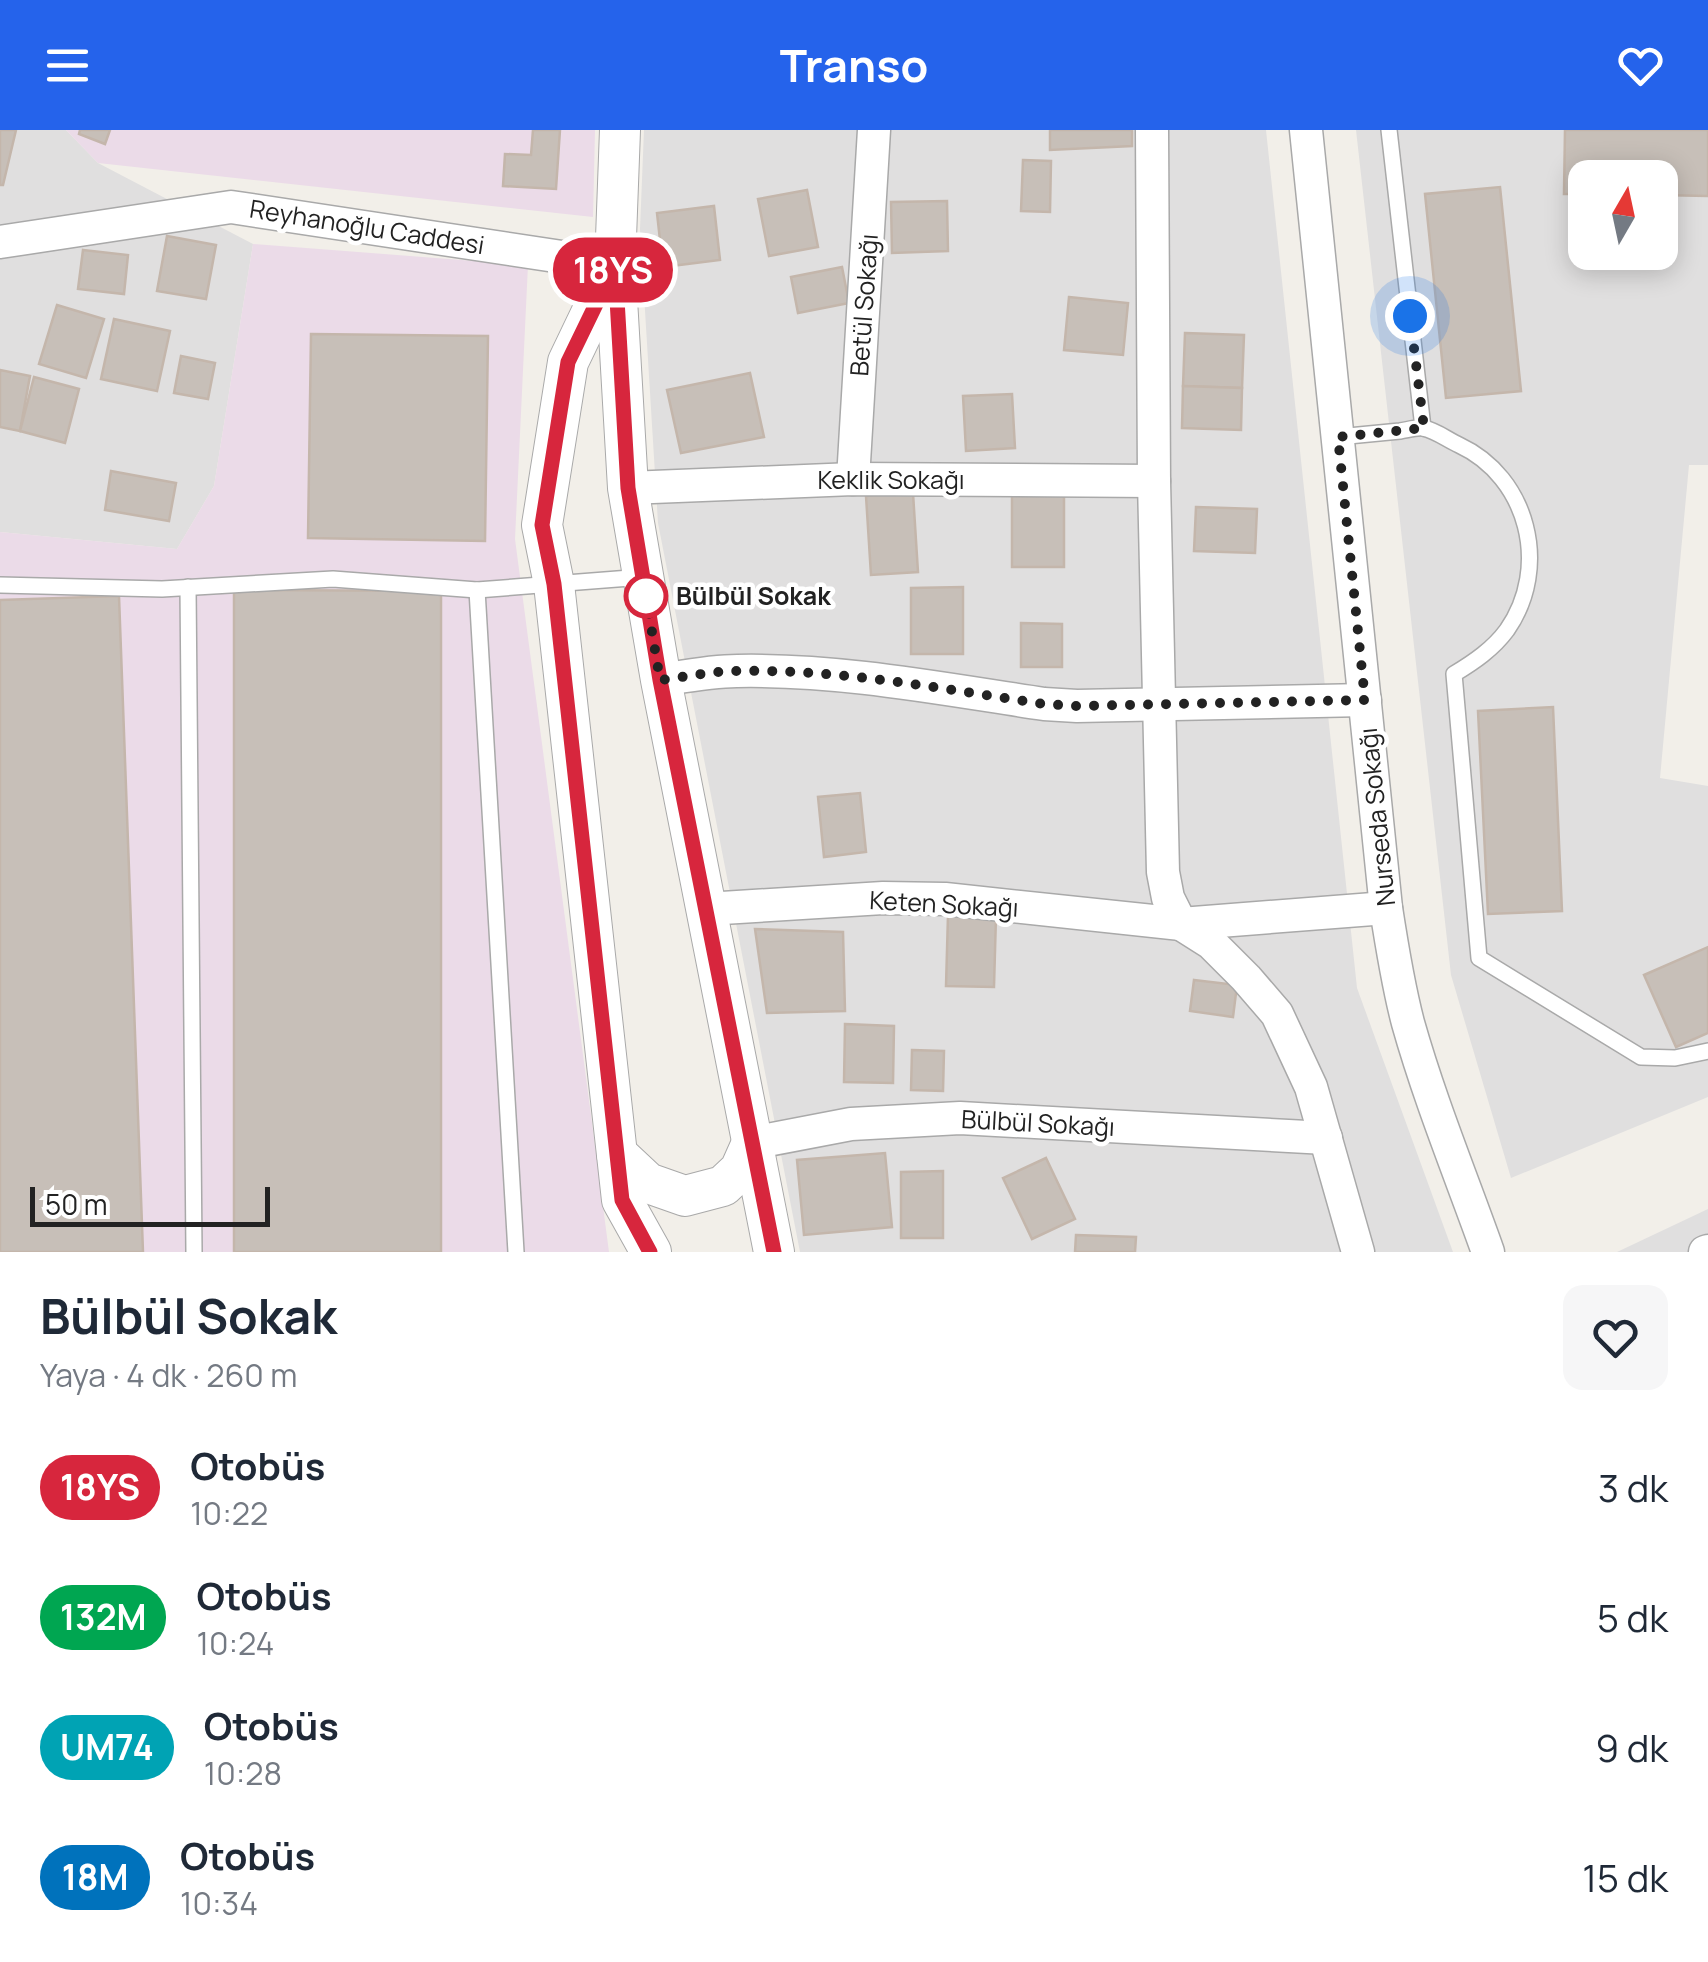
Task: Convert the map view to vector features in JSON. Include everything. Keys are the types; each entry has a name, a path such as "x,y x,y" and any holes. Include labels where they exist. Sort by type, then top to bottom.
{"street":[{"path":"620,130 615,265 628,488 660,680 774,1252"},
{"name":"Betül Sokağı","path":"853,479 874,130"},
{"path":"1152,130 1154,480 1163,872 1168,898 1181,924 1211,943 1276,1014 1311,1088 1358,1252"},
{"name":"Nurseda Sokağı","path":"1306,130 1394,966 1426,1080 1488,1252"},
{"name":"Reyhanoğlu Caddesi","path":"0,242 232,207 615,265"},
{"path":"615,265 568,362 542,525 554,584 622,1200 650,1252"},
{"name":"Keklik Sokağı","path":"628,488 853,479 1154,480"},
{"path":"660,680 732,670 784,671 883,680 1044,704 1117,707 1365,700"},
{"name":"Keten Sokağı","path":"706,910 883,898 945,899 1181,924 1386,908"},
{"name":"Bülbül Sokağı","path":"752,1143 851,1124 960,1118 1326,1138"},
{"path":"617,1154 648,1183 685,1196 723,1186 740,1170 752,1143"}],"lane":[{"path":"1389,130 1424,428"},
{"path":"1338,437 1424,428 1470,450 1489,464 1504,481 1525,521 1530,566 1519,609 1494,645 1454,674 1479,958 1640,1057 1676,1058 1708,1051"},
{"path":"0,585 162,589 333,579 476,590 642,578"},
{"path":"188,587 194,1252"},
{"path":"476,590 516,1252"}],"shaded area":[{"path":"0,130 66,130 98,163 253,244 214,486 177,549 0,532"},
{"path":"66,130 595,130 593,217 98,163"},
{"path":"644,130 1266,130 1357,988 1453,1252 800,1252 658,523 640,229"},
{"path":"1356,130 1708,130 1708,465 1689,465 1660,778 1708,786 1708,1097 1511,1178 1451,975"},
{"path":"253,244 528,265 515,539 609,1252 0,1252 0,532 177,549 214,486"},
{"path":"1708,1209 1708,1252 1617,1252"}],"building":[{"path":"0,130 16,130 3,185 0,185"},
{"path":"80,130 110,130 105,144 79,134"},
{"path":"533,130 560,130 556,189 503,186 505,154 531,155"},
{"path":"1050,130 1132,130 1132,146 1050,150"},
{"path":"1565,130 1708,130 1708,196 1678,195 1678,160 1568,160 1568,194 1564,194"},
{"path":"1023,160 1051,161 1050,212 1021,211"},
{"path":"1500,187 1521,391 1446,398 1425,194"},
{"path":"807,190 818,247 769,256 758,199"},
{"path":"947,201 948,251 892,253 891,202"},
{"path":"714,206 720,260 663,267 657,213"},
{"path":"167,236 216,245 206,299 157,291"},
{"path":"83,250 128,255 124,294 78,289"},
{"path":"842,267 849,303 798,313 791,277"},
{"path":"1069,297 1128,303 1123,355 1064,350"},
{"path":"57,305 104,319 86,378 39,364"},
{"path":"114,319 170,331 157,391 101,379"},
{"path":"1185,333 1244,335 1242,388 1183,386"},
{"path":"311,334 488,336 485,541 308,538"},
{"path":"181,356 215,363 208,399 174,393"},
{"path":"0,370 30,376 20,431 0,427"},
{"path":"750,373 764,437 681,453 667,390"},
{"path":"34,377 79,389 65,443 20,431"},
{"path":"1183,386 1242,388 1241,430 1182,428"},
{"path":"1012,394 1015,448 966,451 963,396"},
{"path":"111,471 176,483 169,521 105,510"},
{"path":"913,493 918,572 871,575 866,496"},
{"path":"1012,496 1064,496 1064,567 1012,567"},
{"path":"1196,507 1257,509 1255,553 1194,551"},
{"path":"963,587 963,654 911,654 911,588"},
{"path":"234,590 441,591 441,1252 234,1252"},
{"path":"119,596 143,1252 0,1252 0,600"},
{"path":"1021,623 1062,624 1062,667 1021,667"},
{"path":"1553,707 1562,911 1488,914 1478,711"},
{"path":"860,793 866,852 824,857 818,797"},
{"path":"948,915 996,916 994,987 946,986"},
{"path":"755,929 843,932 845,1011 767,1013"},
{"path":"1708,947 1708,1033 1676,1047 1644,975"},
{"path":"1194,980 1237,985 1233,1017 1190,1011"},
{"path":"845,1024 894,1026 893,1083 844,1082"},
{"path":"912,1050 944,1051 943,1091 911,1090"},
{"path":"885,1153 892,1227 804,1235 797,1160"},
{"path":"1046,1158 1075,1219 1032,1239 1003,1178"},
{"path":"943,1171 943,1238 901,1238 901,1172"},
{"path":"1076,1235 1136,1237 1135,1252 1075,1252"}],"bus line":[{"name":"18YS","path":"650,1252 622,1200 554,584 542,525 568,362 615,265 628,488 660,680 774,1252"}],"place":[{"name":"Bülbül Sokak","path":"646,596"}],"route":[{"path":"646,596 660,680 732,670 784,671 1077,706 1365,700 1338,437 1424,428 1410,316"}]}
